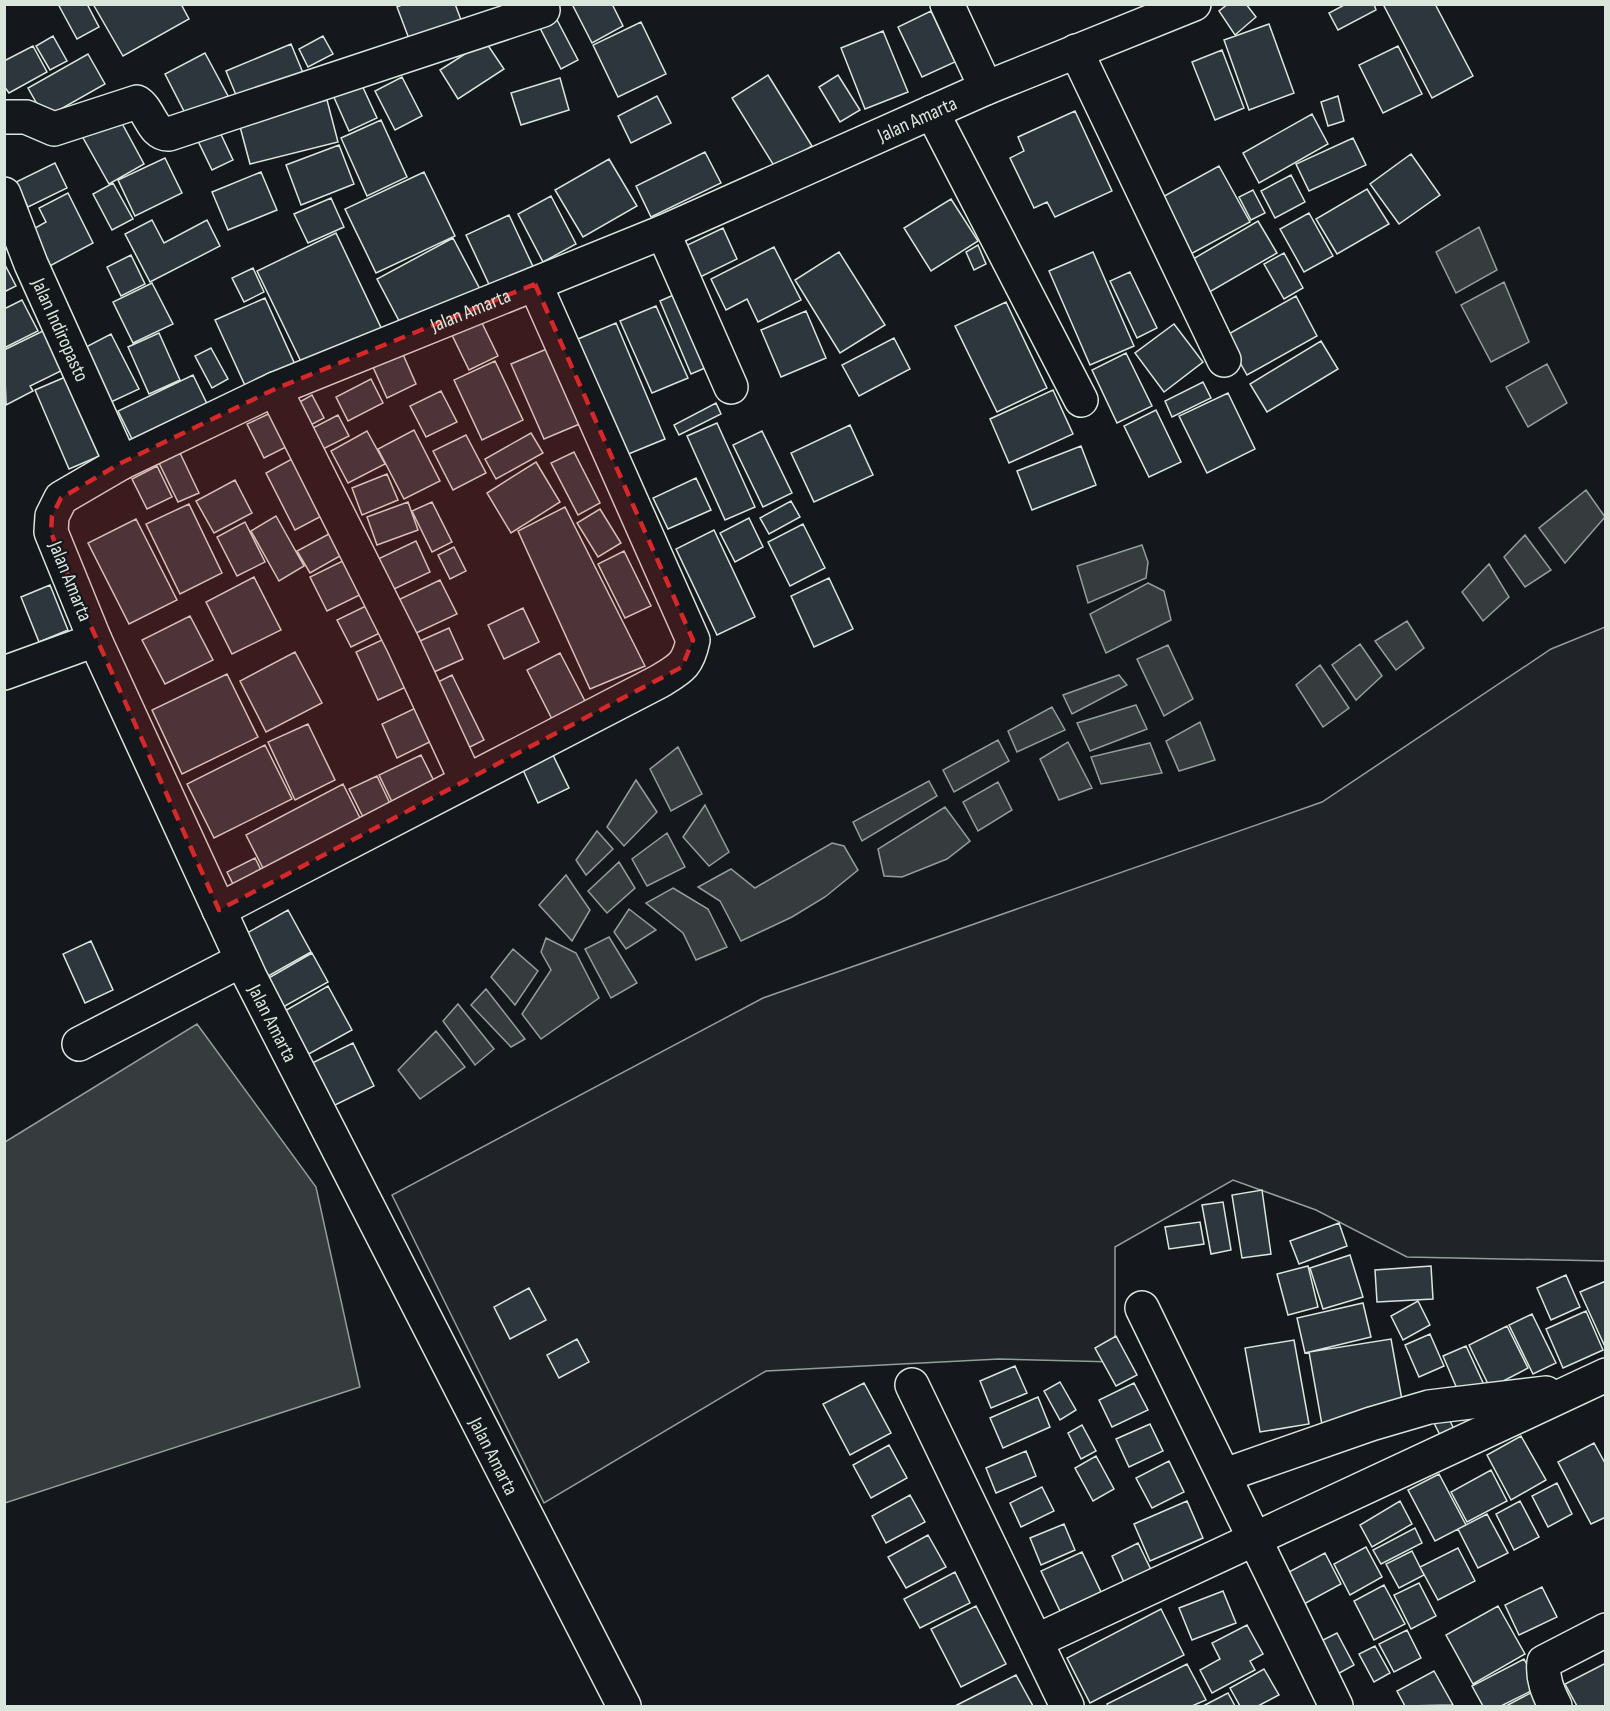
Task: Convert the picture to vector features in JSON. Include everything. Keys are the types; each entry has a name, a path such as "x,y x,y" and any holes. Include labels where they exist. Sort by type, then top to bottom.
{"street":[{"path":"947,4 986,88"},
{"name":"Jalan Amarta","path":"624,1707 246,969 95,640 51,532 52,516 61,498 121,463 275,389 663,232 986,88 1175,8"},
{"path":"4,117 26,117 54,129 137,102 144,106 159,131 169,134 543,10"},
{"path":"1076,51 1224,360"},
{"path":"932,112 1081,400"},
{"name":"Jalan Indiropasto","path":"4,194 31,264 121,463"},
{"path":"663,232 731,387"},
{"path":"219,910 660,681 682,667 689,657 693,640 535,284"},
{"path":"275,389 403,644 466,780"},
{"path":"4,673 95,640"},
{"path":"79,1044 246,969"},
{"path":"1142,1308 1336,1707"},
{"path":"1036,1641 1605,1374"},
{"path":"912,1385 1067,1707"},
{"path":"1225,1475 1371,1424 1429,1407 1575,1389"},
{"path":"1555,1707 1546,1687 1544,1662 1605,1630"}],"highlighted area":[{"path":"535,284 693,640 682,667 219,910 61,560 51,532 52,516 61,498 121,463 275,389"}],"shaded area":[{"path":"1479,227 1497,270 1456,293 1436,252"},
{"path":"1504,282 1529,342 1491,362 1461,305"},
{"path":"1547,364 1567,403 1528,427 1506,387"},
{"path":"1586,490 1605,517 1565,563 1539,528"},
{"path":"1525,535 1551,570 1525,587 1504,557"},
{"path":"1142,545 1148,562 1146,578 1088,603 1077,566"},
{"path":"1489,564 1509,597 1483,621 1462,592"},
{"path":"1148,583 1164,591 1171,620 1106,653 1090,614"},
{"path":"1407,621 1424,648 1396,670 1375,641"},
{"path":"1605,627 1605,1261 1407,1257 1316,1210 1233,1180 1115,1247 1115,1362 999,1359 766,1371 544,1503 392,1195 763,998 1322,802 1551,649"},
{"path":"1360,644 1382,676 1356,700 1332,665"},
{"path":"1168,645 1193,699 1164,716 1137,659"},
{"path":"1320,665 1349,708 1323,727 1296,685"},
{"path":"1119,675 1127,685 1072,714 1063,695"},
{"path":"1136,705 1147,729 1090,751 1077,723"},
{"path":"1052,707 1065,730 1017,752 1008,731"},
{"path":"1200,722 1215,760 1179,771 1166,741"},
{"path":"998,740 1009,761 954,792 943,770"},
{"path":"1068,742 1092,788 1059,800 1040,759"},
{"path":"1150,743 1162,773 1101,784 1091,757"},
{"path":"678,747 702,794 671,811 650,769"},
{"path":"636,780 657,812 624,846 607,827"},
{"path":"929,781 937,796 862,841 853,822"},
{"path":"998,782 1012,810 978,831 963,802"},
{"path":"705,805 729,852 709,866 683,837"},
{"path":"945,807 970,841 947,859 902,877 884,876 878,849"},
{"path":"597,831 613,849 586,875 576,860"},
{"path":"667,833 685,867 647,886 632,859"},
{"path":"832,843 844,846 858,870 825,897 792,917 741,941 720,901 698,887 731,869 755,888"},
{"path":"619,862 635,888 607,913 588,891"},
{"path":"566,875 590,910 572,941 539,905"},
{"path":"673,888 708,909 727,947 696,960 683,933 646,903"},
{"path":"629,909 656,930 626,949 614,932"},
{"path":"609,937 637,983 611,998 585,949"},
{"path":"546,938 576,953 599,998 541,1039 522,1014 551,970 541,952"},
{"path":"513,949 538,971 515,1005 491,977"},
{"path":"486,989 525,1039 511,1047 471,1005"},
{"path":"458,1004 494,1049 475,1065 443,1021"},
{"path":"197,1024 316,1187 360,1387 5,1503 5,1142"},
{"path":"436,1031 465,1067 420,1099 398,1070"}],"building":[{"path":"58,4 87,4 99,27 77,39"},
{"path":"93,4 181,4 189,19 123,56"},
{"path":"404,4 455,4 463,25 411,44 397,7"},
{"path":"572,4 612,4 623,26 592,43"},
{"path":"1228,4 1246,4 1256,17 1235,35 1219,11"},
{"path":"1346,4 1374,4 1376,10 1338,30 1329,13"},
{"path":"1383,4 1435,4 1473,76 1432,98"},
{"path":"931,11 955,62 922,77 898,27"},
{"path":"556,18 578,60 561,69 539,26"},
{"path":"641,22 666,74 618,97 593,45"},
{"path":"1269,24 1294,93 1249,110 1224,40"},
{"path":"883,31 908,92 865,109 841,48"},
{"path":"53,36 67,61 50,70 36,46"},
{"path":"323,36 333,54 308,67 299,49"},
{"path":"485,41 504,69 458,99 440,70"},
{"path":"291,44 306,80 241,107 226,71"},
{"path":"33,46 47,72 9,93 4,86 4,61"},
{"path":"1398,46 1422,94 1383,113 1359,65"},
{"path":"1222,50 1244,108 1215,120 1192,62"},
{"path":"205,53 228,96 187,117 165,74"},
{"path":"88,54 105,84 45,118 28,88"},
{"path":"768,75 812,146 776,169 732,98"},
{"path":"838,75 860,110 840,122 819,87"},
{"path":"402,77 422,116 395,130 375,91"},
{"path":"560,78 569,110 521,125 511,93"},
{"path":"360,81 377,118 349,131 332,93"},
{"path":"657,96 671,123 631,143 618,116"},
{"path":"1338,96 1344,121 1328,126 1321,102"},
{"path":"327,100 338,142 250,164 239,123"},
{"path":"1075,111 1112,191 1055,217 1047,202 1034,208 1010,158 1024,151 1018,137"},
{"path":"1312,114 1328,144 1259,183 1243,153"},
{"path":"118,116 144,164 109,184 82,136"},
{"path":"381,120 407,177 367,196 341,138"},
{"path":"218,128 233,160 212,170 197,139"},
{"path":"1353,138 1366,165 1309,191 1296,164"},
{"path":"339,145 354,184 301,205 286,165"},
{"path":"705,152 721,183 651,217 636,186"},
{"path":"1411,154 1440,195 1399,224 1370,184"},
{"path":"165,158 182,193 135,216 118,180"},
{"path":"609,159 637,206 583,237 555,190"},
{"path":"55,163 67,188 28,207 16,182"},
{"path":"1219,166 1250,222 1187,256 1157,200"},
{"path":"261,172 277,210 228,230 212,192"},
{"path":"424,172 455,236 376,273 345,209"},
{"path":"1291,175 1305,202 1275,218 1261,191"},
{"path":"113,183 133,219 112,230 93,194"},
{"path":"1367,189 1389,224 1337,254 1316,219"},
{"path":"1253,190 1265,213 1251,220 1239,197"},
{"path":"68,193 93,243 46,268 28,232 46,222 39,208"},
{"path":"551,196 576,244 543,262 518,214"},
{"path":"331,198 344,227 308,243 294,214"},
{"path":"951,199 978,241 931,271 904,228"},
{"path":"1309,213 1333,256 1304,272 1280,229"},
{"path":"509,215 536,273 493,293 466,235"},
{"path":"152,220 164,243 207,220 220,246 150,282 125,234"},
{"path":"1258,221 1277,253 1206,294 1188,262"},
{"path":"723,228 737,259 692,281 677,250"},
{"path":"336,233 385,336 307,374 257,271"},
{"path":"453,238 482,293 406,334 377,279"},
{"path":"978,245 986,264 974,270 966,252"},
{"path":"774,247 801,300 758,322 747,299 726,310 711,279"},
{"path":"839,252 885,325 840,353 795,280"},
{"path":"1093,252 1134,346 1090,365 1049,271"},
{"path":"1284,253 1303,288 1284,299 1264,264"},
{"path":"131,255 145,284 121,296 107,267"},
{"path":"4,263 16,286 4,292"},
{"path":"253,268 264,292 244,302 232,278"},
{"path":"1130,272 1157,328 1137,338 1110,281"},
{"path":"152,283 173,324 133,343 113,302"},
{"path":"687,289 719,362 691,374 660,301"},
{"path":"1296,296 1317,336 1247,375 1225,336"},
{"path":"265,298 297,369 248,392 215,320"},
{"path":"22,300 38,331 4,348 4,309"},
{"path":"1006,302 1047,388 997,412 955,326"},
{"path":"656,306 688,378 652,393 620,321"},
{"path":"806,311 826,358 781,377 761,330"},
{"path":"480,319 498,356 469,370 451,333"},
{"path":"616,323 665,439 626,455 578,339"},
{"path":"1174,324 1203,362 1164,392 1135,353"},
{"path":"47,329 67,368 30,386 33,391 6,405 4,350"},
{"path":"159,333 180,380 149,394 128,347"},
{"path":"111,334 139,389 111,402 84,348"},
{"path":"894,338 910,369 859,396 842,365"},
{"path":"1321,341 1338,369 1267,412 1250,384"},
{"path":"211,348 228,379 212,388 195,356"},
{"path":"549,348 582,423 544,439 511,364"},
{"path":"402,352 416,384 387,398 372,365"},
{"path":"1126,353 1152,406 1117,423 1092,370"},
{"path":"495,361 523,420 482,440 454,380"},
{"path":"77,372 111,451 69,469 35,390"},
{"path":"193,375 212,414 138,451 118,411"},
{"path":"371,379 383,403 348,421 336,397"},
{"path":"1203,382 1211,398 1172,417 1165,401"},
{"path":"1053,390 1073,434 1009,463 990,419"},
{"path":"441,391 457,422 426,437 410,406"},
{"path":"1228,393 1255,449 1207,473 1179,416"},
{"path":"312,395 324,418 301,430 289,408"},
{"path":"716,403 721,414 679,435 674,425"},
{"path":"277,410 294,443 264,458 247,424"},
{"path":"1156,410 1181,462 1149,477 1124,426"},
{"path":"338,415 349,436 313,454 303,433"},
{"path":"717,423 755,507 725,520 687,436"},
{"path":"850,425 873,475 814,502 791,453"},
{"path":"414,430 440,481 404,499 378,449"},
{"path":"367,431 385,464 348,483 331,451"},
{"path":"762,431 792,493 763,507 733,445"},
{"path":"531,433 543,453 496,479 485,459"},
{"path":"466,435 486,473 453,490 433,451"},
{"path":"1081,446 1096,485 1032,510 1017,471"},
{"path":"574,452 600,503 578,515 551,463"},
{"path":"180,453 199,493 178,502 159,463"},
{"path":"303,453 333,510 295,530 266,473"},
{"path":"536,462 560,502 511,533 487,493"},
{"path":"157,466 172,497 147,509 132,479"},
{"path":"387,474 398,500 362,515 352,488"},
{"path":"696,478 711,510 668,529 653,498"},
{"path":"235,480 252,513 214,533 196,501"},
{"path":"791,501 800,517 769,534 760,518"},
{"path":"408,502 418,530 377,545 367,517"},
{"path":"432,502 452,542 432,552 412,511"},
{"path":"189,504 222,573 180,594 146,524"},
{"path":"565,507 645,666 590,689 518,531"},
{"path":"600,509 621,543 598,557 577,523"},
{"path":"276,516 304,566 279,581 251,531"},
{"path":"749,518 763,547 735,562 720,533"},
{"path":"136,519 177,600 129,624 88,543"},
{"path":"245,522 265,562 237,576 217,537"},
{"path":"803,524 825,568 790,586 768,542"},
{"path":"342,527 354,548 310,573 297,551"},
{"path":"714,530 755,617 717,635 676,549"},
{"path":"416,541 430,572 392,590 378,559"},
{"path":"454,547 466,571 450,579 438,555"},
{"path":"624,551 651,606 625,618 598,564"},
{"path":"357,554 374,588 327,611 310,577"},
{"path":"254,577 281,630 232,654 206,602"},
{"path":"829,578 853,629 814,647 791,596"},
{"path":"440,580 457,614 412,635 396,601"},
{"path":"50,585 68,630 39,642 21,597"},
{"path":"372,603 386,630 351,647 337,620"},
{"path":"523,608 539,642 504,659 488,625"},
{"path":"190,616 213,660 165,684 142,640"},
{"path":"449,628 463,659 425,676 411,645"},
{"path":"397,633 419,681 378,700 356,652"},
{"path":"295,652 322,703 266,732 240,681"},
{"path":"560,653 587,705 554,723 527,670"},
{"path":"227,674 258,737 182,774 152,710"},
{"path":"452,675 484,740 458,753 426,688"},
{"path":"424,704 440,737 397,758 382,724"},
{"path":"308,724 335,780 295,800 268,742"},
{"path":"265,745 292,799 214,838 187,784"},
{"path":"549,747 569,788 538,803 519,761"},
{"path":"421,755 438,789 396,810 379,775"},
{"path":"377,776 393,810 366,823 349,789"},
{"path":"343,784 364,826 267,876 246,835"},
{"path":"255,858 265,878 237,892 227,872"},
{"path":"288,910 311,952 263,979 240,937"},
{"path":"91,941 113,990 85,1003 63,954"},
{"path":"312,953 328,982 276,1011 260,983"},
{"path":"328,986 352,1030 307,1055 283,1012"},
{"path":"353,1043 374,1086 329,1108 308,1065"},
{"path":"1262,1190 1271,1254 1242,1258 1232,1195"},
{"path":"1223,1202 1231,1250 1211,1254 1202,1205"},
{"path":"1200,1222 1204,1244 1169,1249 1165,1227"},
{"path":"1339,1223 1347,1246 1299,1264 1290,1241"},
{"path":"1350,1255 1363,1297 1323,1309 1310,1268"},
{"path":"1308,1266 1318,1307 1288,1315 1277,1274"},
{"path":"1431,1266 1433,1299 1377,1302 1375,1270"},
{"path":"1566,1275 1580,1307 1551,1320 1537,1288"},
{"path":"1606,1281 1606,1349 1580,1292"},
{"path":"529,1288 546,1320 510,1339 494,1307"},
{"path":"1418,1301 1430,1325 1403,1340 1391,1316"},
{"path":"1363,1303 1371,1337 1305,1353 1297,1318"},
{"path":"1586,1311 1603,1350 1563,1368 1546,1329"},
{"path":"1532,1314 1556,1363 1533,1374 1509,1325"},
{"path":"1507,1326 1528,1368 1490,1388 1469,1345"},
{"path":"1430,1334 1444,1366 1419,1377 1405,1345"},
{"path":"1116,1336 1137,1375 1116,1386 1095,1348"},
{"path":"577,1339 589,1362 559,1378 547,1355"},
{"path":"1391,1339 1404,1411 1322,1425 1309,1352"},
{"path":"1294,1340 1309,1424 1260,1432 1245,1348"},
{"path":"1466,1346 1485,1387 1461,1398 1443,1356"},
{"path":"1015,1366 1027,1393 991,1408 980,1381"},
{"path":"1060,1382 1076,1410 1060,1420 1044,1391"},
{"path":"864,1383 891,1433 850,1455 823,1404"},
{"path":"1134,1383 1148,1410 1112,1427 1099,1400"},
{"path":"1038,1397 1050,1427 1003,1448 990,1418"},
{"path":"1444,1409 1455,1431 1441,1437 1430,1415"},
{"path":"1150,1424 1163,1451 1129,1467 1116,1439"},
{"path":"1082,1425 1096,1451 1081,1459 1068,1433"},
{"path":"1521,1436 1546,1480 1511,1500 1487,1455"},
{"path":"1594,1443 1606,1465 1606,1517 1591,1524 1558,1462"},
{"path":"889,1445 907,1478 871,1498 853,1465"},
{"path":"1026,1451 1036,1476 996,1493 986,1468"},
{"path":"1096,1456 1114,1489 1093,1501 1075,1468"},
{"path":"1169,1461 1184,1492 1152,1508 1136,1478"},
{"path":"1491,1470 1507,1501 1467,1522 1451,1492"},
{"path":"1439,1474 1466,1525 1435,1541 1408,1490"},
{"path":"1557,1483 1572,1514 1548,1527 1532,1496"},
{"path":"1042,1487 1054,1511 1021,1527 1010,1503"},
{"path":"910,1495 925,1522 886,1543 872,1516"},
{"path":"1187,1501 1203,1538 1150,1561 1134,1524"},
{"path":"1400,1501 1412,1524 1372,1547 1360,1525"},
{"path":"1520,1501 1539,1537 1514,1550 1496,1514"},
{"path":"1487,1514 1508,1553 1478,1568 1458,1529"},
{"path":"1064,1524 1075,1550 1041,1565 1030,1538"},
{"path":"1415,1528 1422,1543 1381,1564 1373,1550"},
{"path":"928,1535 946,1567 906,1588 888,1557"},
{"path":"1138,1543 1154,1576 1127,1589 1112,1556"},
{"path":"1366,1547 1382,1577 1350,1595 1334,1564"},
{"path":"1458,1548 1475,1581 1438,1600 1420,1567"},
{"path":"1412,1551 1424,1575 1399,1588 1386,1564"},
{"path":"1082,1552 1101,1592 1060,1611 1041,1571"},
{"path":"1325,1553 1341,1584 1304,1604 1287,1573"},
{"path":"955,1572 970,1603 920,1628 904,1599"},
{"path":"1419,1583 1436,1616 1411,1629 1394,1595"},
{"path":"1384,1585 1405,1624 1374,1640 1354,1601"},
{"path":"1542,1587 1557,1617 1519,1635 1505,1605"},
{"path":"1223,1591 1236,1623 1192,1640 1179,1608"},
{"path":"976,1606 1006,1664 961,1687 931,1629"},
{"path":"1498,1606 1525,1654 1473,1684 1446,1635"},
{"path":"1161,1609 1184,1655 1090,1703 1067,1658"},
{"path":"1247,1625 1263,1654 1250,1661 1255,1670 1212,1693 1200,1670 1220,1659 1212,1643"},
{"path":"1407,1630 1421,1658 1394,1672 1379,1644"},
{"path":"1337,1633 1354,1665 1334,1676 1317,1643"},
{"path":"1375,1646 1390,1673 1374,1682 1359,1654"},
{"path":"1524,1659 1539,1687 1501,1706 1483,1706 1472,1686"},
{"path":"1606,1663 1606,1706 1577,1706 1565,1684"},
{"path":"1187,1664 1206,1700 1192,1706 1108,1706 1107,1704"},
{"path":"1264,1669 1279,1695 1258,1706 1240,1706 1230,1688"},
{"path":"1434,1671 1453,1705 1405,1706 1397,1691"},
{"path":"1016,1675 1033,1706 955,1706"},
{"path":"1542,1687 1553,1706 1506,1706"},
{"path":"1228,1693 1235,1706 1203,1706"}]}
